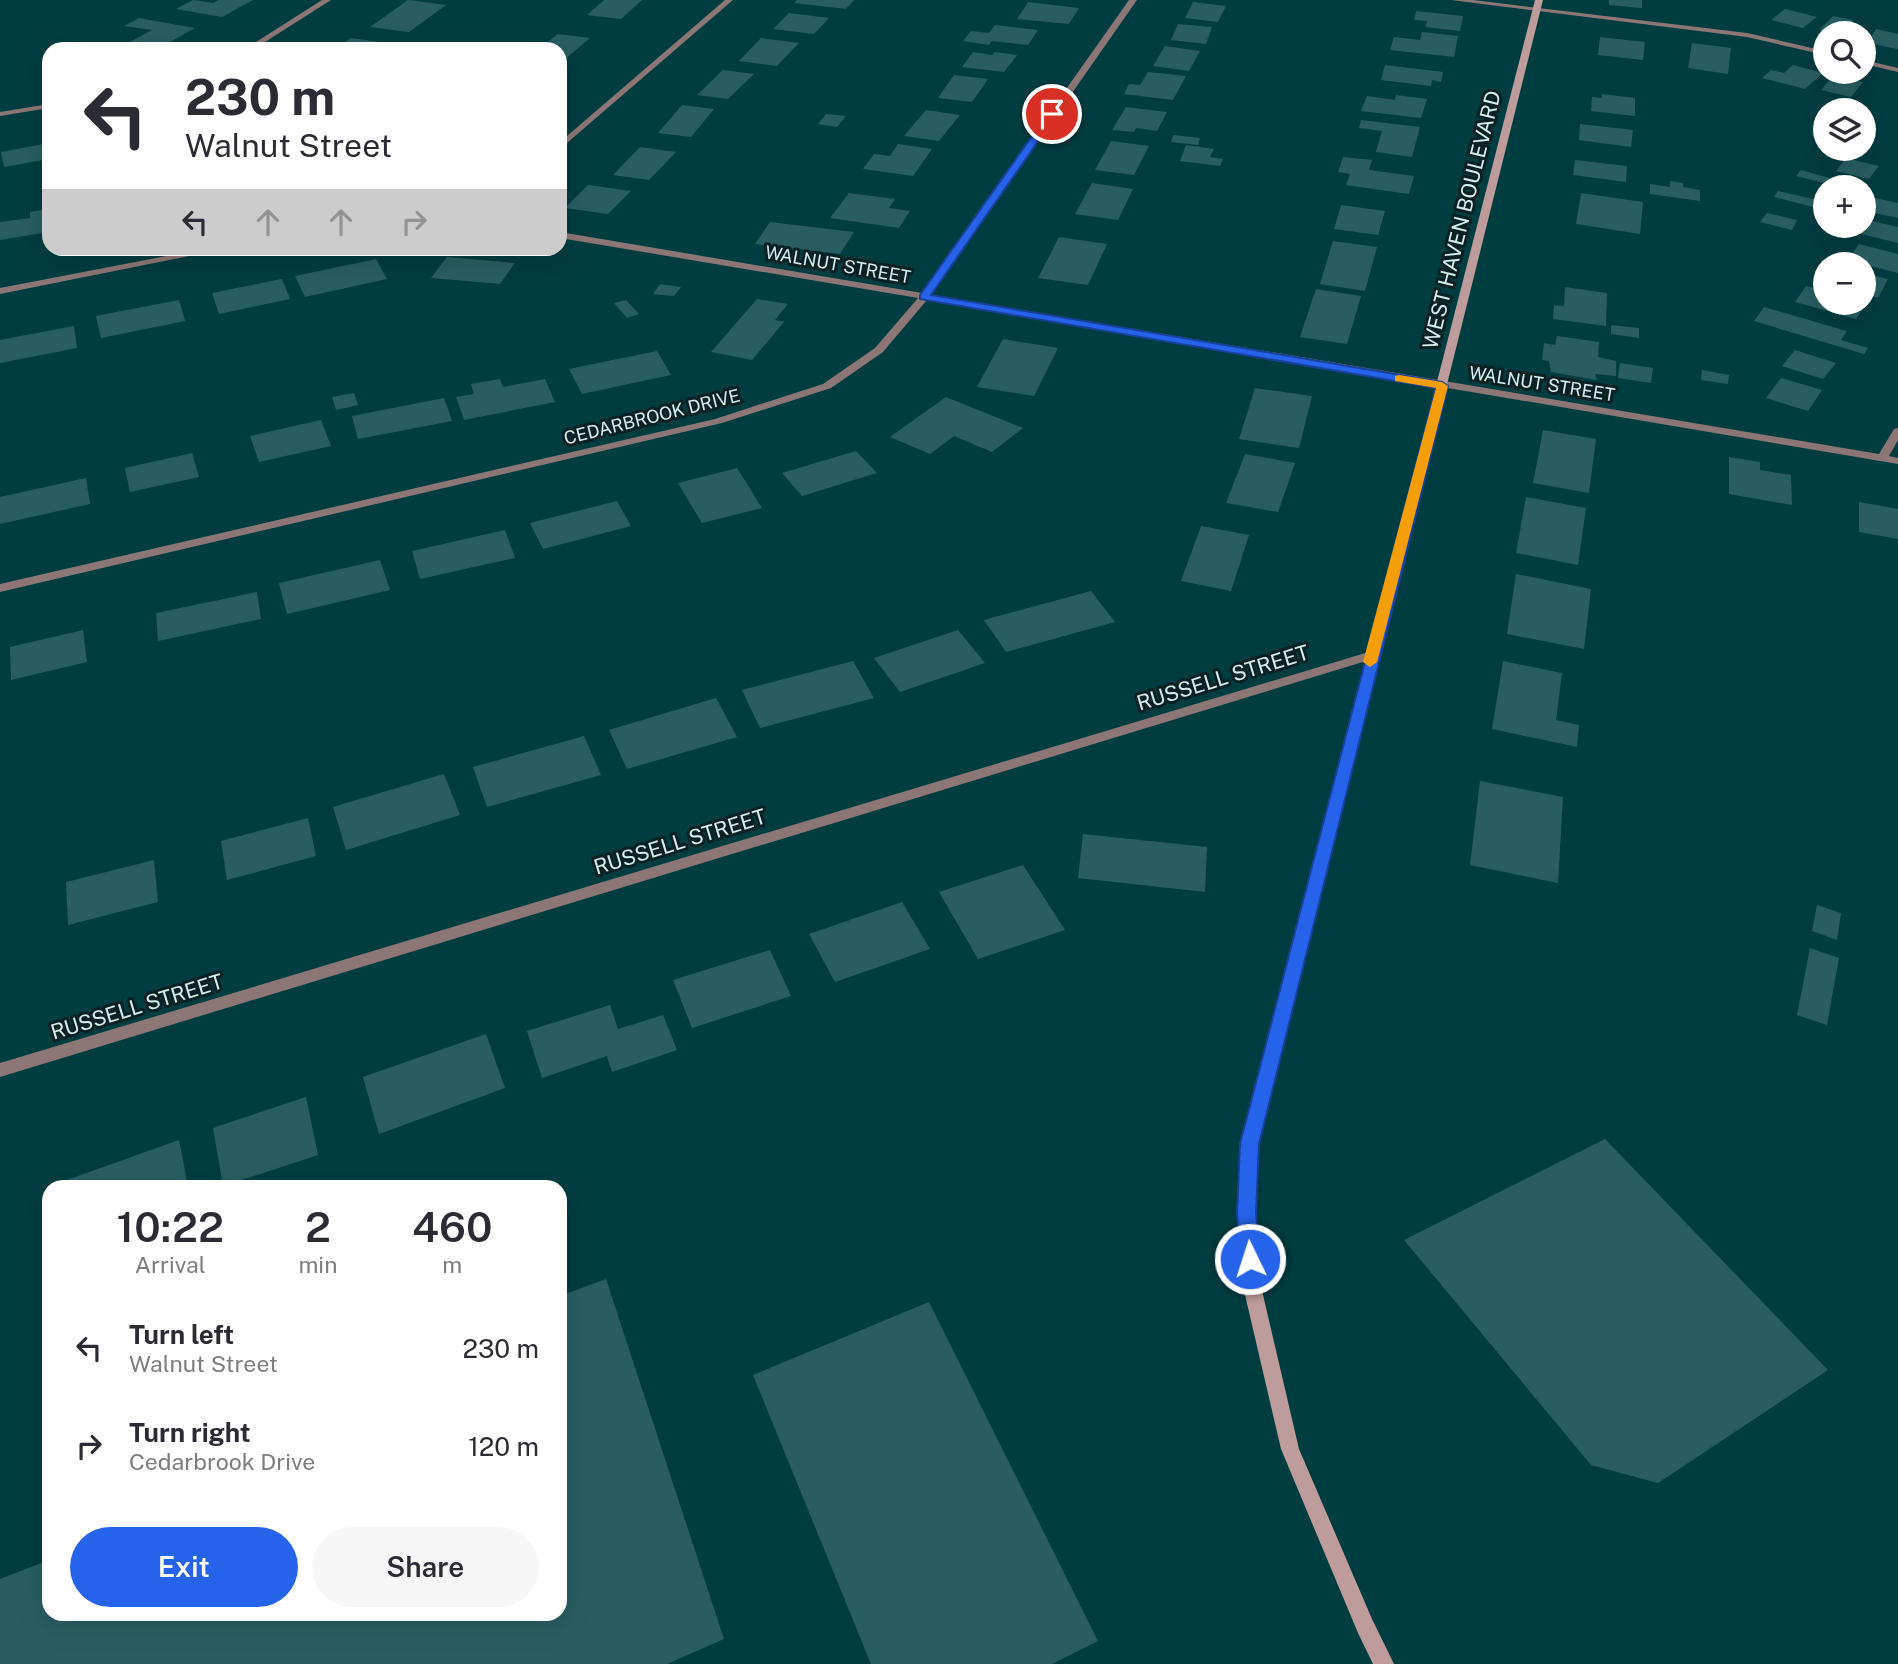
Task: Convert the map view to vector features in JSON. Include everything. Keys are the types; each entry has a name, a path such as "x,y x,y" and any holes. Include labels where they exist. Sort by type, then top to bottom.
{"street":[{"path":"260,42 327,0"},
{"path":"567,140 729,0"},
{"name":"CEDARBROOK DRIVE","path":"0,588 718,421 827,386 879,350 924,297 1132,0"},
{"path":"1455,0 1537,5 1747,35 1813,50"},
{"name":"WEST HAVEN BOULEVARD","path":"1384,1664 1364,1626 1290,1449 1251,1282 1247,1213 1249,1144 1537,5"},
{"path":"1876,65 1898,70"},
{"path":"0,114 42,107"},
{"name":"WALNUT STREET","path":"567,236 1898,461"},
{"path":"0,291 183,256"},
{"path":"1882,458 1898,431"},
{"name":"RUSSELL STREET","path":"0,1070 1372,655"}],"building":[{"path":"193,0 213,3 219,0 253,0 222,17 176,9"},
{"path":"408,0 446,5 409,32 370,27"},
{"path":"604,0 642,0 621,19 587,15"},
{"path":"797,0 854,0 846,9 794,3"},
{"path":"1609,0 1642,0 1642,8 1609,5"},
{"path":"1028,2 1079,8 1069,24 1017,19"},
{"path":"1193,2 1226,6 1218,22 1185,18"},
{"path":"1785,9 1817,17 1803,28 1771,20"},
{"path":"1416,11 1463,16 1460,31 1425,27 1427,21 1414,20"},
{"path":"789,13 829,18 814,34 773,29"},
{"path":"1833,16 1853,20 1852,21 1828,21"},
{"path":"139,18 195,28 170,42 130,42 152,30 124,26"},
{"path":"1178,24 1212,27 1206,44 1171,40"},
{"path":"995,25 1038,30 1028,45 992,41 989,45 963,41 971,31 989,33"},
{"path":"1876,29 1898,34 1898,49 1876,45"},
{"path":"1422,32 1458,36 1454,57 1390,50 1394,37 1420,40"},
{"path":"558,34 590,38 567,58 567,42 548,42"},
{"path":"1600,37 1645,42 1643,60 1598,55"},
{"path":"351,38 380,42 345,42"},
{"path":"761,38 799,43 777,66 739,61"},
{"path":"1692,43 1731,48 1728,74 1688,68"},
{"path":"1165,46 1200,51 1189,71 1153,66"},
{"path":"973,52 1017,55 1004,72 962,67"},
{"path":"1385,65 1443,72 1441,82 1432,80 1431,86 1381,80"},
{"path":"1793,65 1813,70 1813,82 1805,89 1762,78 1771,70 1784,73"},
{"path":"723,70 754,74 728,99 697,95"},
{"path":"1148,72 1186,76 1173,100 1124,94 1129,84 1140,85"},
{"path":"954,75 988,79 972,102 938,98"},
{"path":"1826,84 1861,84 1851,97 1821,90"},
{"path":"1602,94 1635,98 1635,116 1591,111 1592,97 1602,98"},
{"path":"1396,95 1427,99 1421,118 1361,111 1367,96 1395,100"},
{"path":"682,105 714,109 691,137 658,133"},
{"path":"1126,107 1167,112 1157,131 1136,128 1134,132 1112,130"},
{"path":"926,110 960,115 939,141 904,136"},
{"path":"826,114 846,116 837,127 818,124"},
{"path":"1361,120 1420,127 1412,157 1376,152 1382,131 1359,128"},
{"path":"1580,124 1633,130 1631,147 1579,140"},
{"path":"1173,135 1200,138 1198,145 1171,142"},
{"path":"1111,141 1149,146 1134,175 1095,170"},
{"path":"42,144 42,160 4,167 1,152"},
{"path":"898,144 932,149 913,176 863,169 874,154 890,156"},
{"path":"1186,145 1214,149 1210,157 1223,159 1220,166 1180,161"},
{"path":"640,147 676,152 649,180 613,175"},
{"path":"1343,157 1372,160 1369,170 1414,176 1409,194 1346,185 1350,174 1338,172"},
{"path":"1575,160 1627,166 1626,182 1573,175"},
{"path":"1844,161 1879,166 1872,175 1852,175 1836,171"},
{"path":"1801,170 1819,175 1813,175 1813,180 1796,176"},
{"path":"1670,181 1700,190 1700,201 1650,194 1650,184 1670,187"},
{"path":"1092,183 1133,189 1118,220 1075,214"},
{"path":"588,185 631,191 608,214 567,208"},
{"path":"1778,191 1813,199 1813,207 1774,197"},
{"path":"849,193 895,199 889,208 910,211 899,228 830,218"},
{"path":"1581,193 1643,202 1640,234 1576,224"},
{"path":"1876,198 1898,203 1898,218 1876,213"},
{"path":"1341,205 1385,211 1378,235 1334,229"},
{"path":"42,210 42,233 0,240 0,222 30,218 30,212"},
{"path":"1767,213 1797,220 1792,230 1760,222"},
{"path":"770,222 854,232 840,254 755,244"},
{"path":"1876,222 1898,227 1898,243 1876,238"},
{"path":"1059,237 1107,244 1088,285 1038,278"},
{"path":"1333,241 1377,247 1365,291 1320,284"},
{"path":"1859,244 1898,254 1898,273 1876,267 1876,252 1854,252"},
{"path":"447,257 515,263 500,284 431,278"},
{"path":"376,259 387,279 305,297 295,276"},
{"path":"1876,276 1888,279 1876,297"},
{"path":"282,279 290,299 219,314 212,293"},
{"path":"660,284 681,287 674,296 653,294"},
{"path":"1806,286 1813,288 1813,307 1795,302"},
{"path":"1565,287 1607,293 1606,326 1553,319 1554,305 1564,306"},
{"path":"1316,289 1361,296 1347,344 1300,337"},
{"path":"757,299 788,304 775,320 784,322 752,360 711,352"},
{"path":"179,300 185,321 101,338 96,316"},
{"path":"626,300 639,314 627,318 614,303"},
{"path":"1764,307 1847,331 1841,340 1868,348 1864,354 1754,321"},
{"path":"1842,315 1858,315 1856,319"},
{"path":"1611,325 1639,328 1639,338 1611,334"},
{"path":"74,326 77,348 0,363 0,340"},
{"path":"1557,336 1599,342 1598,357 1616,361 1616,376 1595,374 1597,380 1551,372 1549,361 1542,360 1544,343 1555,345"},
{"path":"1003,339 1058,348 1034,396 977,387"},
{"path":"1795,350 1836,363 1823,379 1782,366"},
{"path":"657,351 671,375 582,394 569,369"},
{"path":"1620,363 1653,368 1651,383 1618,378"},
{"path":"1702,370 1729,375 1728,384 1701,380"},
{"path":"1781,378 1822,390 1808,411 1766,398"},
{"path":"500,379 503,387 545,379 555,402 464,420 456,397 474,394 471,384"},
{"path":"1255,388 1312,396 1299,448 1239,439"},
{"path":"354,393 358,405 336,410 332,397"},
{"path":"946,397 1023,428 992,452 954,436 930,454 890,437"},
{"path":"444,398 452,421 358,439 352,416"},
{"path":"321,420 331,446 259,462 250,436"},
{"path":"1543,430 1596,439 1589,493 1533,483"},
{"path":"856,451 877,473 802,496 782,473"},
{"path":"192,453 199,477 130,492 125,468"},
{"path":"1245,454 1295,463 1278,512 1226,503"},
{"path":"1729,457 1760,462 1760,470 1791,475 1792,505 1729,494"},
{"path":"737,468 762,508 702,523 678,483"},
{"path":"86,478 90,504 0,524 0,497"},
{"path":"1526,497 1586,508 1578,565 1516,553"},
{"path":"617,501 631,526 543,549 530,523"},
{"path":"1859,502 1898,509 1898,539 1859,532"},
{"path":"1201,526 1249,535 1231,591 1181,581"},
{"path":"505,530 515,558 420,579 412,551"},
{"path":"380,560 390,590 287,614 279,583"},
{"path":"1516,574 1591,589 1584,649 1507,634"},
{"path":"1091,591 1115,622 1006,652 984,620"},
{"path":"257,592 261,619 158,641 156,613"},
{"path":"83,630 87,662 11,680 10,647"},
{"path":"958,630 985,663 900,692 874,658"},
{"path":"853,661 874,698 760,728 742,690"},
{"path":"1503,661 1562,673 1556,720 1579,725 1577,747 1492,729"},
{"path":"716,698 737,737 627,769 609,730"},
{"path":"584,736 601,775 487,807 473,767"},
{"path":"444,774 460,815 346,850 333,807"},
{"path":"1480,781 1563,797 1558,883 1470,865"},
{"path":"308,818 316,856 227,880 221,841"},
{"path":"1083,834 1207,847 1205,892 1078,878"},
{"path":"154,860 158,902 68,925 66,882"},
{"path":"1023,865 1065,930 978,959 939,892"},
{"path":"902,902 930,949 835,982 809,934"},
{"path":"1817,905 1841,913 1837,940 1812,931"},
{"path":"1810,948 1839,958 1827,1025 1797,1015"},
{"path":"770,950 791,996 692,1028 673,980"},
{"path":"610,1005 618,1029 663,1015 677,1050 612,1072 607,1056 542,1078 527,1031"},
{"path":"486,1034 505,1088 379,1134 363,1077"},
{"path":"306,1097 318,1155 241,1180 222,1180 213,1128"},
{"path":"1605,1139 1828,1370 1658,1483 1591,1465 1404,1240"},
{"path":"179,1140 187,1180 67,1180"},
{"path":"606,1279 724,1639 667,1664 0,1664 0,1579 42,1563 42,1621 567,1621 567,1293"},
{"path":"929,1302 1098,1641 1052,1664 871,1664 753,1375"}],"slow traffic":[{"path":"1370,662 1442,386 1399,378"}],"route":[{"path":"1052,114 924,297 1442,386 1249,1144 1247,1213 1250,1259"}]}
